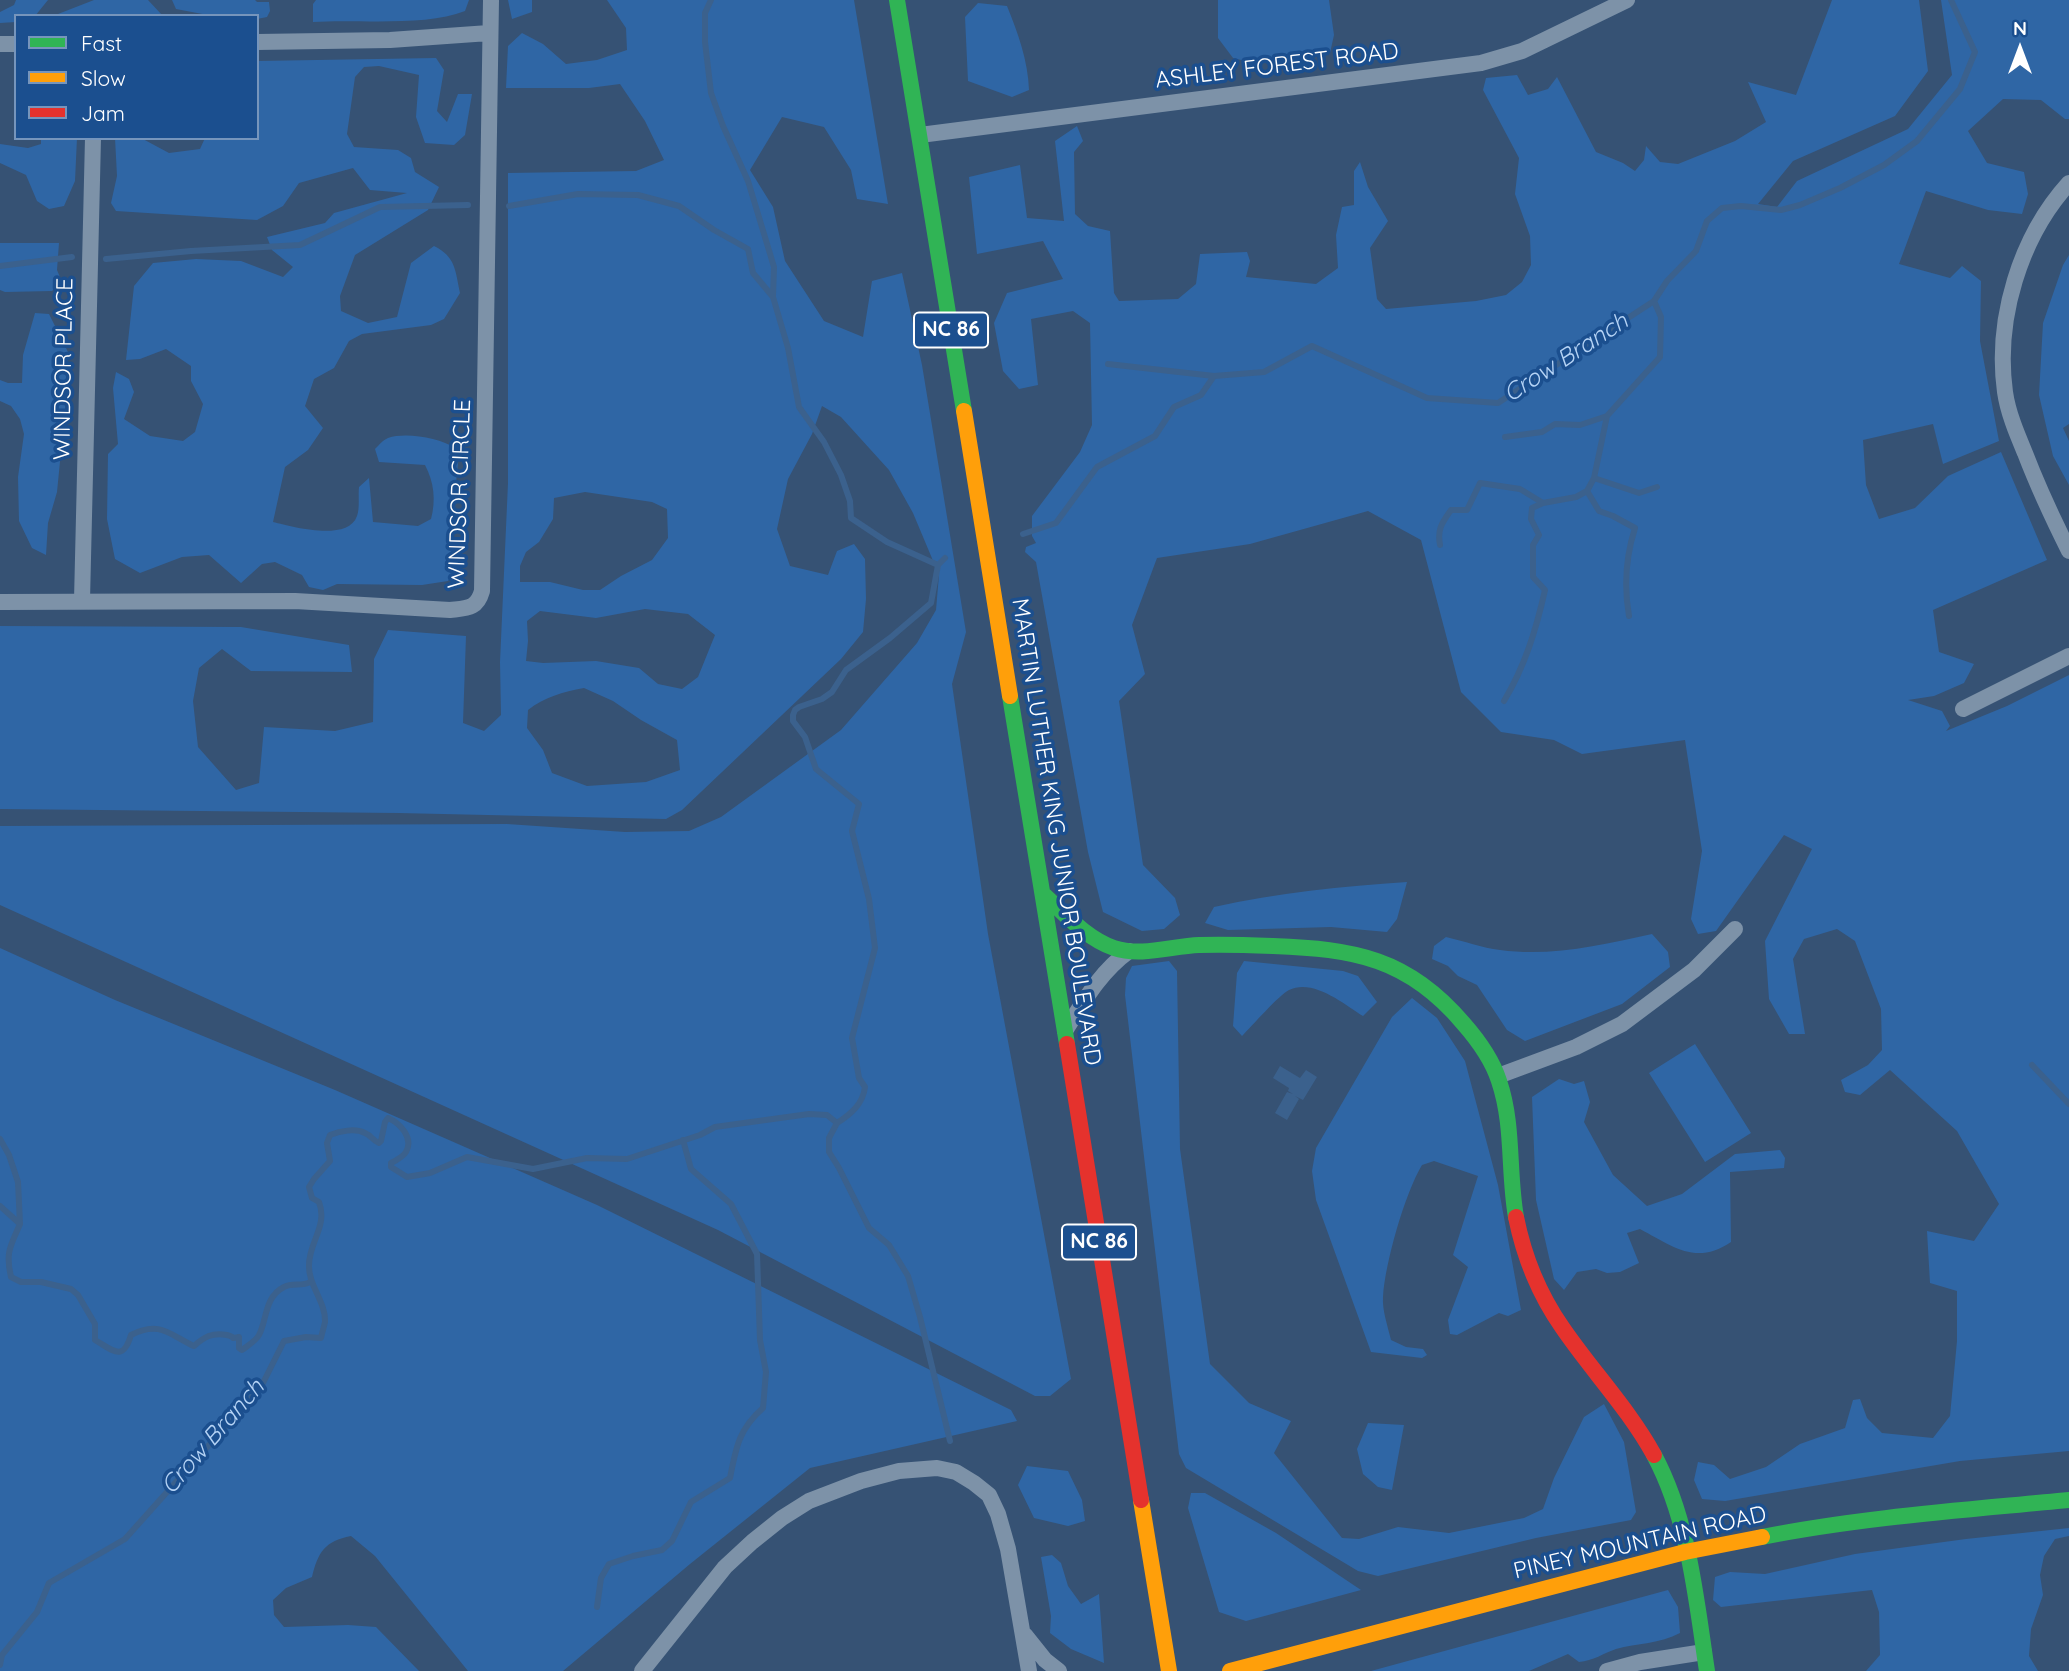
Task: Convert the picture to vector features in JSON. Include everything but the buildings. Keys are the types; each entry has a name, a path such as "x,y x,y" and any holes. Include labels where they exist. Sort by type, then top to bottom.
{"street":[{"name":"WINDSOR CIRCLE","path":"0,602 295,601 450,610 470,607 479,601 482,591 487,343 491,0"},
{"name":"MARTIN LUTHER KING JUNIOR BOULEVARD","path":"897,0 1169,1671"},
{"name":"ASHLEY FOREST ROAD","path":"920,135 1481,63 1522,51 1627,0"},
{"path":"259,42 390,40 489,33"},
{"name":"WINDSOR PLACE","path":"82,600 93,140"},
{"path":"2069,183 2045,214 2020,266 2005,329 2002,361 2005,394 2015,430 2041,495 2069,551"},
{"path":"1963,709 2069,656"},
{"path":"1043,894 1092,936 1114,948 1129,951 1182,945 1235,944 1325,947 1351,952 1400,969 1451,1008 1478,1041 1498,1076 1505,1098 1514,1208 1537,1283 1566,1335 1618,1398 1642,1434 1662,1475 1680,1527 1707,1671"},
{"path":"1498,1076 1576,1047 1622,1024 1694,970 1735,929"},
{"path":"1065,1031 1099,978 1129,951"},
{"path":"642,1671 725,1567 782,1518 809,1501 861,1481 899,1471 937,1468 956,1472 974,1483 989,1495 998,1514 1008,1549 1024,1633 1028,1671"},
{"name":"PINEY MOUNTAIN ROAD","path":"1230,1671 1685,1552 1826,1526 2069,1500"},
{"path":"1024,1633 1045,1660 1059,1671"},
{"path":"1607,1671 1640,1662 1704,1652"}],"shaded area":[{"path":"16,0 48,0 37,14 14,14 14,22 0,23 0,12 14,5"},
{"path":"94,0 148,0 161,14 58,14"},
{"path":"172,0 255,0 269,2 270,11 267,17 259,19 259,14 202,14 176,9"},
{"path":"316,0 469,0 465,11 431,19 313,22 313,4"},
{"path":"508,0 532,0 532,12 512,19"},
{"path":"607,0 854,0 888,204 857,199 851,170 824,127 782,117 750,170 773,207 785,261 824,321 863,337 872,281 902,273 922,365 966,632 952,684 988,934 1071,1379 1050,1396 1035,1396 718,1230 0,905 0,826 507,824 625,832 689,831 721,817 841,730 917,643 936,610 939,575 913,513 889,470 841,417 822,406 812,434 788,479 777,529 790,566 828,575 837,551 854,544 865,559 863,632 841,659 682,810 666,819 0,809 0,626 241,627 349,645 352,672 251,671 222,649 199,668 193,701 198,747 236,790 259,783 264,727 335,731 373,722 374,659 388,630 466,636 463,723 484,731 501,715 500,662 508,483 508,173 636,171 664,160 645,121 620,84 589,88 506,88 508,46 522,33 543,44 566,64 597,60 627,50 626,28","holes":["585,492 652,502 667,509 668,538 652,560 600,590 583,590 550,582 520,582 520,566 526,552 539,542 553,519 554,498","645,609 688,614 715,635 698,677 682,689 658,684 639,668 596,661 526,661 527,621 540,611 596,618","584,688 613,701 677,740 680,770 646,782 587,786 552,773 543,750 527,728 528,710 561,693"]},
{"path":"1218,0 1329,0 1334,35 1330,53 1249,62 1233,58 1218,38"},
{"path":"1832,0 1919,0 1928,71 1895,116 1793,161 1758,204 1777,207 1797,181 1908,129 1952,75 1941,0 2069,0 2069,119 2065,119 2041,100 2003,99 1968,131 1987,163 2024,172 2028,194 2022,214 1988,210 1926,191 1899,264 1950,278 1962,266 1981,281 1980,341 1999,441 1943,464 1933,424 1863,440 1866,485 1879,519 1915,508 1948,476 2001,452 2047,560 1933,610 1939,652 1974,664 1964,683 1934,696 1908,700 1942,711 1950,726 1946,731 2007,706 2069,675 2069,1451 1960,1461 1725,1501 1702,1499 1694,1480 1698,1462 1714,1465 1730,1479 1766,1467 1800,1444 1845,1428 1853,1400 1860,1399 1867,1418 1882,1433 1933,1438 1950,1416 1957,1341 1957,1291 1930,1283 1927,1231 1974,1241 1999,1204 1957,1131 1890,1070 1860,1095 1845,1092 1841,1080 1868,1065 1882,1050 1881,1009 1855,941 1837,929 1804,939 1793,959 1805,1034 1789,1034 1769,999 1765,941 1812,849 1784,835 1716,931 1698,934 1691,919 1702,851 1685,740 1582,754 1554,740 1501,732 1461,692 1421,540 1368,511 1250,544 1157,558 1132,625 1145,674 1119,701 1143,865 1175,898 1180,915 1164,929 1142,931 1103,912 1088,852 1036,562 1025,552 1026,547 1036,543 1032,536 1032,516 1080,452 1092,425 1090,323 1073,311 1031,319 1038,385 1019,389 1003,371 994,323 1007,293 1063,279 1043,241 977,254 969,177 1020,165 1027,218 1064,221 1055,141 1077,126 1083,141 1074,152 1075,214 1088,226 1110,231 1114,293 1119,301 1178,299 1196,284 1200,254 1247,252 1250,261 1246,277 1316,284 1338,268 1336,235 1342,207 1354,205 1354,171 1360,162 1368,187 1388,221 1370,248 1377,299 1386,309 1476,301 1506,295 1522,282 1531,265 1530,236 1515,194 1519,158 1483,90 1486,78 1517,75 1528,95 1548,89 1557,77 1596,152 1635,171 1644,160 1646,146 1660,162 1678,164 1735,141 1766,122 1748,82 1796,95"},
{"path":"978,3 1007,6 1022,47 1029,90 1012,97 968,81 965,17"},
{"path":"436,58 444,70 437,111 447,122 458,94 472,94 465,135 454,145 425,143 416,117 419,75 379,66 364,67 355,77 347,134 354,147 398,150 411,158 415,172 439,187 428,210 355,255 340,296 341,311 368,323 397,317 411,263 434,246 451,260 460,293 444,319 431,325 362,334 349,341 334,368 314,379 305,406 323,428 308,450 285,467 273,522 319,531 343,529 352,524 357,516 359,487 369,478 373,522 418,526 431,519 433,505 432,485 425,465 379,462 375,449 386,439 395,436 413,436 449,444 455,448 458,463 452,523 456,569 448,581 422,585 337,584 323,590 309,587 302,575 275,562 262,564 241,583 209,555 182,557 140,573 115,559 107,519 108,454 118,444 113,388 116,372 129,379 134,392 124,419 150,436 183,441 195,432 203,404 191,381 191,366 166,349 140,359 126,360 134,286 153,263 196,259 241,261 283,277 293,267 272,250 267,237 325,223 334,213 407,193 370,190 353,168 299,183 283,206 257,220 116,211 111,203 117,176 115,140 145,140 169,153 200,149 204,140 259,140 259,61"},
{"path":"41,140 77,140 75,181 64,206 49,209 37,201 26,175 0,163 0,144 28,148 41,144"},
{"path":"0,243 59,243 57,270 62,282 52,291 0,290"},
{"path":"2069,255 2069,424 2063,428 2069,441 2069,485 2053,456 2039,395 2043,323"},
{"path":"35,313 49,314 68,352 68,381 57,492 48,523 46,555 32,548 19,521 18,477 24,434 20,419 11,406 0,401 0,380 22,383 23,355"},
{"path":"1407,882 1397,919 1387,932 1331,927 1228,930 1205,923 1214,907 1238,902 1310,891"},
{"path":"1652,934 1668,952 1670,967 1622,1004 1525,1041 1507,1030 1477,985 1432,959 1434,946 1446,937 1493,949 1538,952 1576,949"},
{"path":"0,948 115,1000 335,1090 597,1205 1011,1410 1017,1421 810,1468 563,1671 468,1671 375,1556 351,1536 335,1541 324,1549 312,1577 286,1588 273,1600 274,1615 284,1627 376,1627 419,1671 0,1671"},
{"path":"1169,961 1177,971 1180,1149 1210,1364 1249,1403 1291,1421 1274,1453 1342,1538 1359,1539 1398,1527 1449,1533 1524,1518 1543,1509 1554,1478 1584,1417 1604,1404 1624,1442 1636,1512 1631,1520 1536,1538 1378,1576 1358,1571 1186,1468 1179,1454 1125,995 1126,978 1132,966"},
{"path":"1244,961 1343,971 1358,976 1377,1002 1363,1016 1328,994 1308,987 1298,987 1279,998 1242,1036 1233,1026 1237,973"},
{"path":"1412,998 1437,1018 1465,1061 1498,1185 1521,1310 1508,1316 1499,1313 1457,1335 1450,1334 1448,1320 1468,1267 1453,1255 1478,1176 1434,1161 1422,1165 1397,1229 1383,1302 1391,1340 1406,1347 1423,1349 1427,1355 1422,1358 1371,1352 1316,1200 1312,1171 1316,1148 1392,1017"},
{"path":"1695,1044 1751,1133 1705,1162 1649,1073"},
{"path":"1280,1066 1300,1078 1306,1070 1317,1077 1303,1100 1295,1096 1299,1099 1287,1120 1275,1113 1287,1092 1293,1094 1288,1091 1289,1088 1273,1078"},
{"path":"1559,1079 1574,1084 1584,1081 1590,1102 1584,1122 1613,1175 1647,1206 1682,1194 1735,1154 1780,1150 1785,1158 1784,1168 1730,1172 1731,1242 1718,1249 1695,1253 1674,1247 1640,1229 1627,1233 1639,1263 1620,1272 1607,1273 1596,1269 1577,1272 1564,1290 1554,1279 1536,1200 1532,1097"},
{"path":"1368,1423 1404,1425 1392,1490 1378,1487 1363,1474 1357,1449"},
{"path":"1027,1466 1068,1471 1082,1500 1085,1521 1068,1526 1034,1518 1018,1485"},
{"path":"1191,1493 1205,1493 1276,1533 1361,1590 1246,1621 1219,1612 1188,1508"},
{"path":"2069,1528 2069,1536 2055,1539 2044,1556 2040,1575 2043,1595 2031,1629 2029,1656 2038,1671 1866,1671 1880,1655 1879,1612 1872,1590 1721,1607 1713,1600 1715,1577 1730,1572 1765,1574 1855,1554"},
{"path":"1052,1555 1061,1563 1068,1586 1081,1604 1099,1594 1104,1663 1071,1649 1050,1633 1051,1616 1041,1557"},
{"path":"1668,1590 1678,1607 1680,1633 1616,1649 1589,1660 1579,1662 1568,1654 1529,1671 1371,1671"}],"waterway":[{"path":"711,0 705,13 705,42 711,93 748,181 774,267 773,296"},
{"name":"Crow Branch","path":"1023,534 1056,523 1097,467 1155,436 1174,407 1201,395 1214,376 1264,372 1312,346 1427,398 1498,403 1654,301 1667,281 1696,251 1707,221 1722,208 1741,206 1781,210 1800,205 1884,165 1917,141 1960,89 1975,52 1951,0"},
{"path":"509,206 578,194 638,195 679,206 748,249 753,273 773,297 788,348 799,407 824,442 841,475 850,501 851,518 887,542 938,565"},
{"path":"106,259 300,245 380,207 468,205"},
{"path":"0,266 72,257"},
{"path":"1505,437 1542,432 1555,424 1580,425 1607,416 1660,357 1661,317 1654,301"},
{"path":"1108,364 1214,376"},
{"path":"1607,416 1594,478 1587,491 1599,511 1635,528 1627,572 1629,616"},
{"path":"1594,478 1639,493 1657,487"},
{"path":"1440,545 1440,530 1445,519 1451,510 1467,510 1480,483 1520,489 1543,503 1576,497 1587,491"},
{"path":"1504,701 1529,647 1545,590 1533,577 1533,545 1539,535 1531,519 1532,508 1543,503"},
{"name":"Crow Branch","path":"0,1665 2,1655 37,1612 49,1583 125,1539 261,1387 284,1341 306,1337 321,1338 325,1315 309,1272 321,1211 319,1202 312,1198 309,1187 330,1161 327,1143 330,1135 343,1131 361,1131 379,1143 385,1122 388,1118 393,1120 405,1132 408,1147 401,1157 391,1163 391,1167 407,1177 430,1173 467,1157 533,1169 587,1158 627,1159 700,1135 715,1127 809,1114 827,1115 837,1123 856,1108 865,1087 859,1078 852,1038 875,948 869,899 852,831 859,804 816,769 805,737 793,721 793,715 799,707 822,699 832,692 846,670 890,638 931,603 938,565 945,558"},
{"path":"2032,1065 2069,1104"},
{"path":"837,1123 829,1138 829,1152 869,1228 889,1245 908,1276 950,1441"},
{"path":"0,1139 9,1155 18,1182 20,1224"},
{"path":"597,1607 601,1578 609,1564 662,1550 672,1541 691,1502 730,1478 740,1439 749,1423 763,1408 766,1372 760,1340 757,1254 731,1204 691,1169 683,1140"},
{"path":"0,1206 20,1224 9,1255 11,1277 21,1282 41,1282 71,1289 78,1295 95,1324 95,1340 117,1352 125,1349 131,1335 150,1329 164,1331 194,1346 213,1335 239,1337 239,1348 242,1350 259,1335 269,1303 278,1291 287,1286 310,1282"}],"traffic: fast":[{"path":"897,0 964,411"},
{"path":"1010,696 1067,1044"},
{"path":"1043,894 1076,925 1114,948 1146,951 1218,945 1329,950 1378,961 1422,984 1469,1029 1493,1065 1507,1114 1516,1217"},
{"path":"1654,1455 1676,1506 1690,1560 1707,1671"},
{"path":"1762,1537 1877,1519 2069,1500"}],"traffic: slow":[{"path":"964,411 1010,696"},
{"path":"1141,1500 1169,1671"},
{"path":"1230,1671 1685,1552 1762,1537"}],"traffic: jam":[{"path":"1067,1044 1141,1500"},
{"path":"1516,1217 1528,1261 1546,1302 1633,1421 1654,1455"}]}
